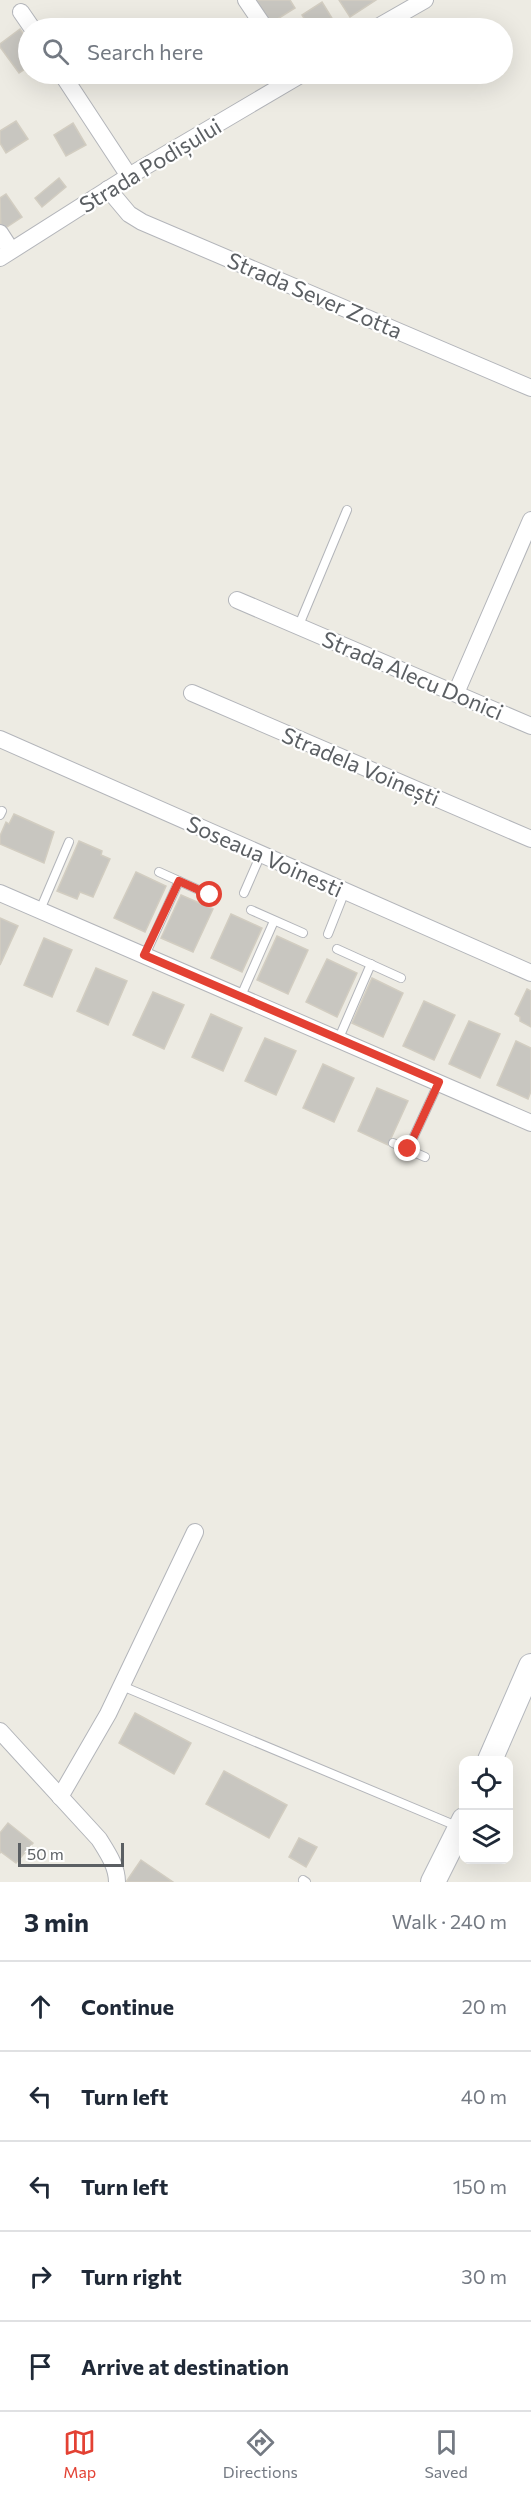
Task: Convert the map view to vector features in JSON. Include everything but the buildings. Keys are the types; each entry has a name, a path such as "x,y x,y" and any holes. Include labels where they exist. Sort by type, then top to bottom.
{"main road":[{"path":"492,1756 531,1666"},
{"path":"433,1882 459,1830"}],"street":[{"path":"246,0 258,18"},
{"path":"391,18 416,2"},
{"path":"21,12 25,18"},
{"path":"69,84 129,176"},
{"name":"Strada Podișului","path":"6,254 281,84"},
{"name":"Strada Sever Zotta","path":"108,189 129,214 142,222 531,388"},
{"path":"0,233 6,254"},
{"path":"456,693 531,520"},
{"name":"Strada Alecu Donici","path":"237,600 531,726"},
{"name":"Stradela Voinești","path":"192,693 531,839"},
{"name":"Soseaua Voinesti","path":"0,740 531,973"},
{"path":"0,893 531,1123"},
{"path":"60,1797 108,1714 195,1532"},
{"path":"0,1731 99,1839 110,1857 117,1882"}],"lane":[{"path":"297,624 347,510"},
{"path":"40,910 69,842"},
{"path":"244,893 261,854"},
{"path":"159,872 210,895"},
{"path":"144,955 179,881"},
{"path":"328,934 345,891"},
{"path":"251,910 303,933"},
{"path":"241,996 274,921"},
{"path":"337,949 401,978"},
{"path":"339,1038 371,964"},
{"path":"408,1149 439,1082"},
{"path":"393,1143 425,1157"},
{"path":"122,1686 459,1823"}],"route":[{"path":"210,895 179,881 144,955 439,1082 408,1149"}]}
